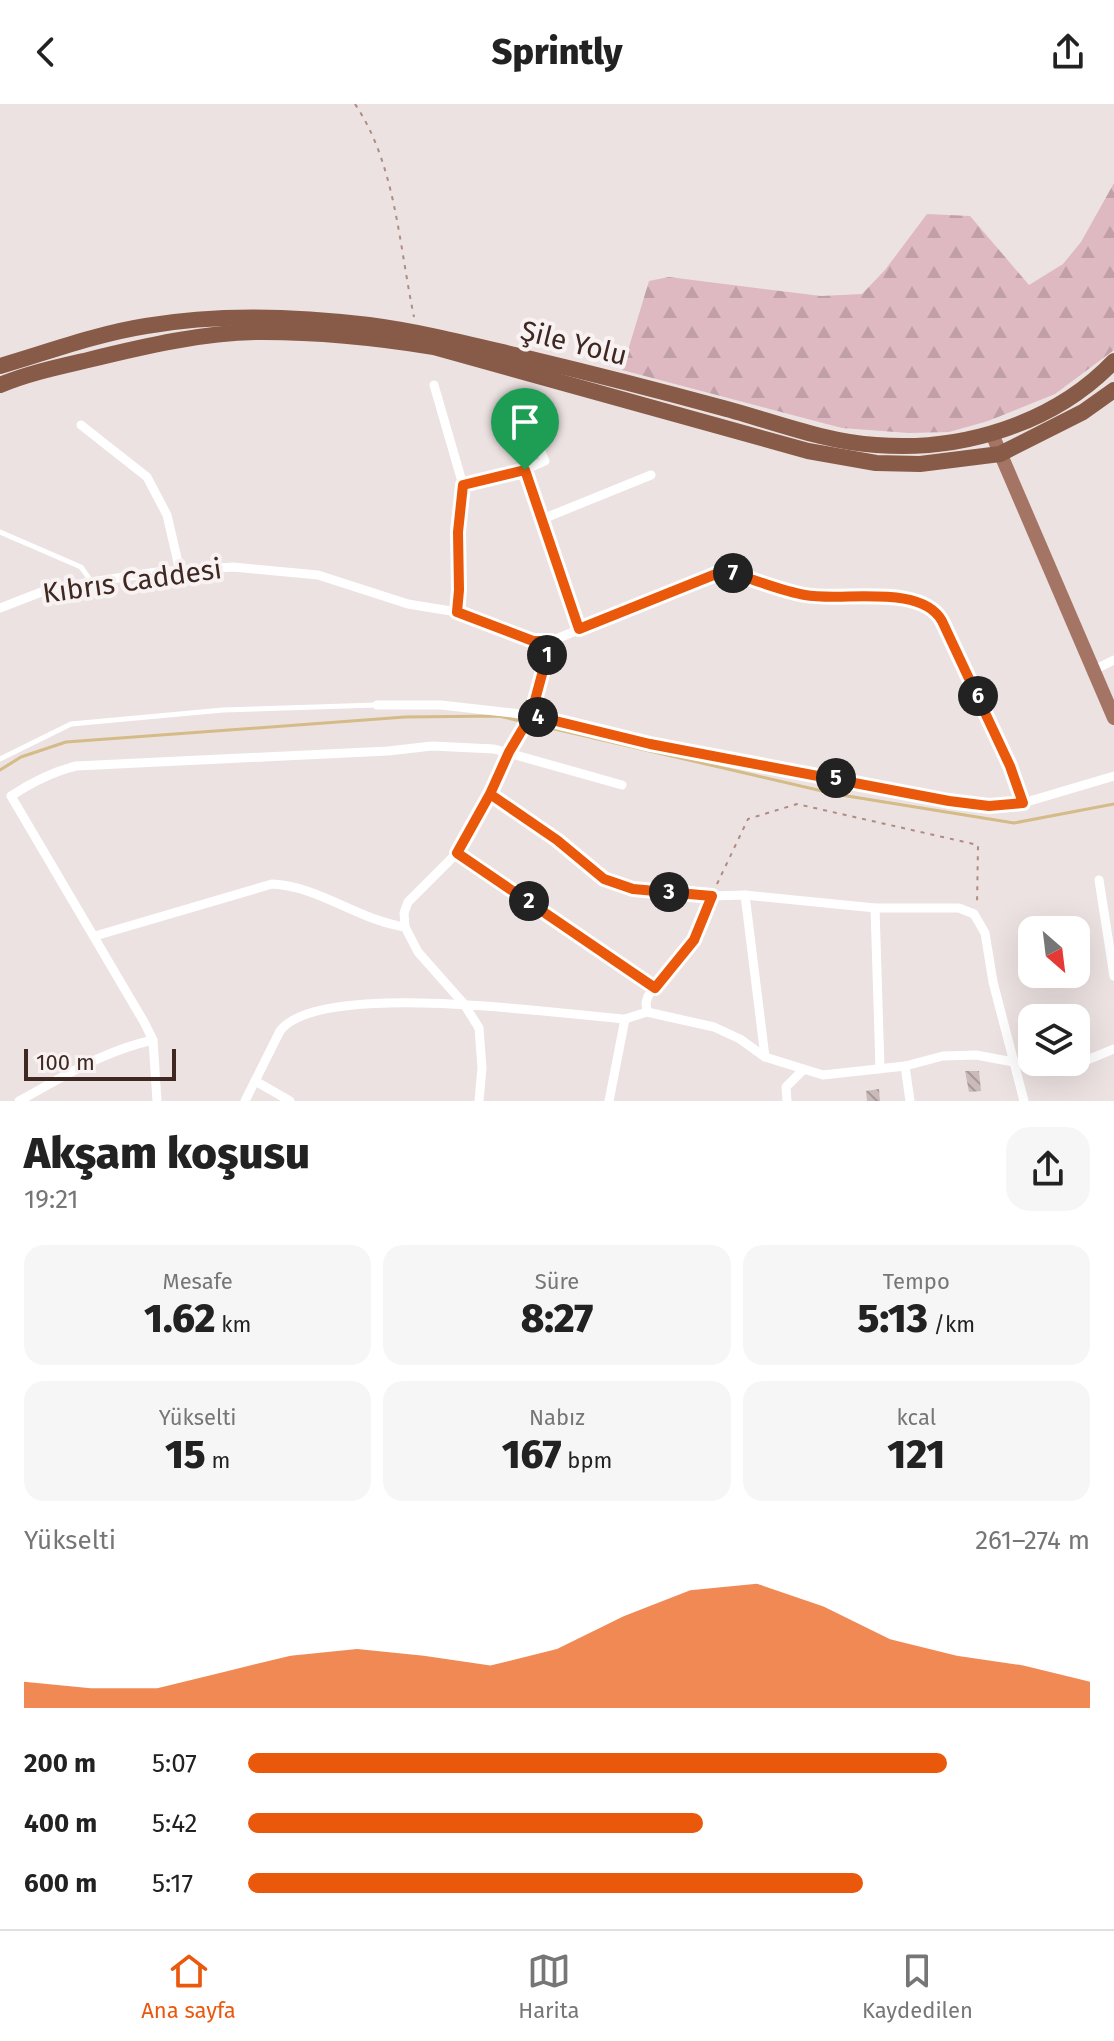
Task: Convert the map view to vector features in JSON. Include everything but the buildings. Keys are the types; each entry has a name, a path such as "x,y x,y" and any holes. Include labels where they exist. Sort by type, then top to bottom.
{"highway":[{"name":"Şile Yolu","path":"0,366 108,334 182,320 293,318 417,332 629,383 836,438 874,445 912,446 992,434 1041,414 1073,396 1114,361"},
{"name":"Şile Yolu","path":"0,385 109,354 193,338 262,332 384,339 434,347 808,451 876,463 905,464 1000,454 1083,412 1114,390"}],"main road":[{"path":"992,434 1114,718"}],"street":[{"path":"434,385 463,485 458,532 457,612"},
{"path":"463,485 525,470 545,461 517,396"},
{"path":"81,425 147,477 167,515 180,571"},
{"path":"525,470 579,629"},
{"path":"540,520 651,475"},
{"name":"Kıbrıs Caddesi","path":"0,608 44,591 91,582 233,567 299,572 334,579 408,604 457,612 533,641 551,641"},
{"path":"479,1101 482,1068 479,1028 464,1004 418,952 405,927 404,913 408,902 457,853 490,794 509,752 531,715 551,641 721,572 806,595 906,599 924,604 932,608 942,621 1010,766 1023,803"},
{"path":"1094,670 1114,660"},
{"path":"377,705 441,705 531,715 650,744 989,806 1023,803 1114,776"},
{"path":"157,1101 153,1040 11,796 56,770 76,766 388,751 432,746 509,752 622,785"},
{"path":"490,794 557,840 604,879 633,889 712,896 745,895 875,908 959,908 974,914 985,933 993,982 1024,1101"},
{"path":"457,853 655,988"},
{"path":"1099,880 1114,976"},
{"path":"95,936 272,884 296,886 378,922 405,927"},
{"path":"745,895 765,1057"},
{"path":"647,1012 646,1003 655,988 694,940 712,896"},
{"path":"875,908 880,1069"},
{"path":"245,1101 287,1022 301,1015 383,1002 464,1004 625,1019 647,1012 714,1027 740,1039 765,1057 823,1075 905,1066 943,1056 976,1055 1046,1068 1080,1063 1114,1049"},
{"path":"609,1101 625,1019"},
{"path":"19,1101 93,1059 122,1047 153,1040"},
{"path":"905,1066 910,1101"},
{"path":"787,1101 786,1087 803,1070"},
{"path":"255,1081 290,1101"}],"lane":[{"path":"0,532 81,567 91,582"},
{"path":"0,759 71,724 223,710 377,705"}],"path":[{"path":"355,104 375,138 383,163 417,332"},
{"path":"712,896 748,819 797,804 978,845 977,919"}],"green space":[{"path":"1114,183 1114,350 1055,394 988,421 949,432 909,433 842,428 622,370 649,281 669,277 821,296 862,294 885,270 927,214 970,216 1029,285 1063,264 1081,242"}],"waterway":[{"path":"0,770 21,757 66,742 405,717 499,716 835,794 1014,823 1114,804"}],"route":[{"path":"525,470 463,485 458,532 457,612 533,641 551,641 531,715 509,752 490,794 459,845 457,853 655,988 694,940 712,896 633,889 604,879 557,840 490,794 509,752 531,715 650,744 949,801 989,806 1023,803 1010,766 942,621 932,608 906,599 806,595 721,572 579,629 525,470"}]}
